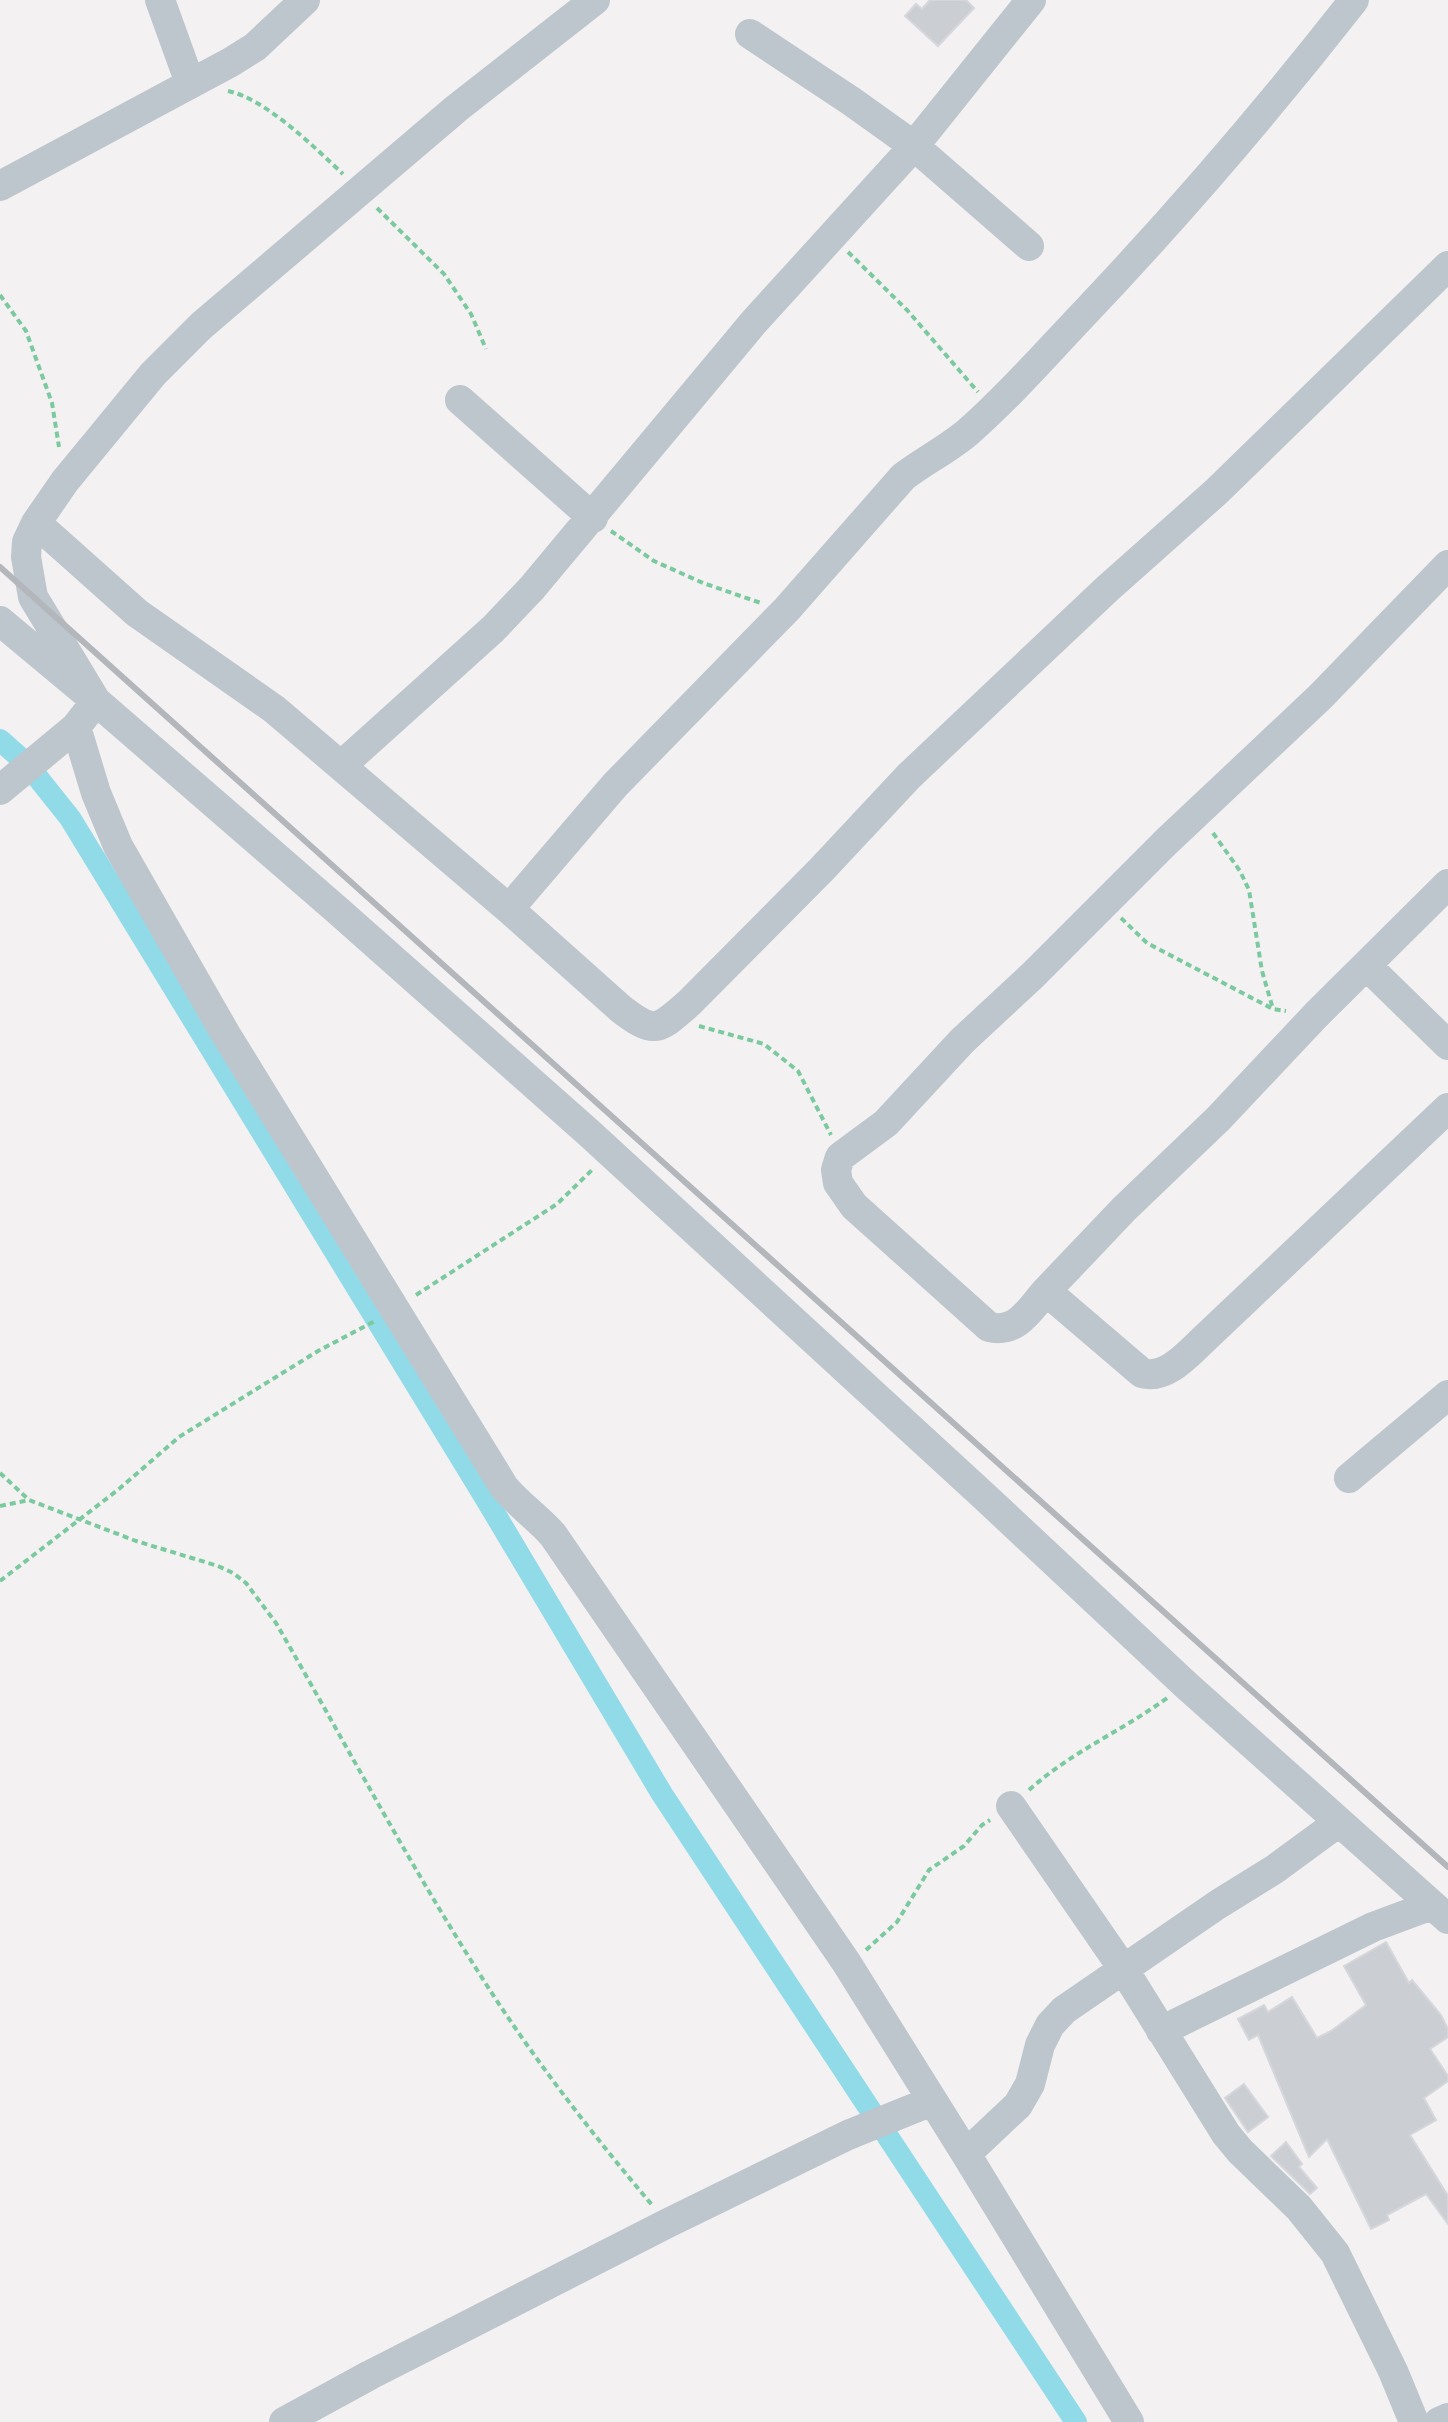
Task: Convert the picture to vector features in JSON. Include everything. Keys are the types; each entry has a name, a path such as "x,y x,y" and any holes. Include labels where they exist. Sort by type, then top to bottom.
{"street":[{"path":"160,0 190,83"},
{"path":"0,186 255,47 305,0"},
{"path":"96,701 33,597 26,549 36,523 65,481 176,350 359,189 595,0"},
{"path":"341,766 493,629 593,518 713,371 914,146 1031,0"},
{"path":"509,909 615,785 787,609 903,477 944,450 992,409 1119,277 1188,201 1354,0"},
{"path":"750,34 914,146 1029,246"},
{"path":"36,523 137,613 265,702 639,1023 657,1026 700,992 930,755 1096,599 1216,492 1448,266"},
{"path":"460,400 593,518"},
{"path":"1448,565 1330,687 962,1041 886,1123 840,1157 836,1170 838,1183 854,1206 989,1327 999,1330 1009,1328 1018,1323 1124,1209 1228,1109 1316,1015 1448,884"},
{"path":"0,621 336,909 610,1152 1174,1674 1440,1912"},
{"path":"0,790 76,727 96,701"},
{"path":"76,727 96,793 118,846 225,1033 394,1310 504,1487 553,1535 846,1962 1129,2422"},
{"path":"1367,966 1448,1045"},
{"path":"1046,1291 1142,1373 1159,1373 1177,1363 1204,1339 1448,1108"},
{"path":"1349,1478 1448,1395"},
{"path":"1011,1806 1124,1970 1226,2134 1299,2208 1335,2253 1393,2371 1414,2422"},
{"path":"966,2154 1009,2115 1025,2095 1040,2045 1050,2025 1084,1995 1275,1869 1339,1822"},
{"path":"1161,2031 1373,1927 1440,1912"},
{"path":"284,2422 668,2223 848,2135 932,2101"},
{"path":"1439,2422 1448,2418"}],"path":[{"path":"190,83 243,94 304,137 444,274 471,314 486,349"},
{"path":"832,237 907,310 992,409"},
{"path":"0,295 26,331 52,403 65,481"},
{"path":"593,518 654,561 703,583 787,609"},
{"path":"1191,818 1210,830 1240,871 1249,890 1262,971 1273,1009"},
{"path":"1105,903 1147,943 1273,1009 1316,1015"},
{"path":"669,1019 764,1044 798,1071 824,1118 840,1157"},
{"path":"0,1581 81,1519 179,1437 318,1351 394,1310 557,1204 610,1152"},
{"path":"0,1473 29,1500 136,1541 218,1566 246,1583 276,1623 426,1885 501,2007 576,2111 668,2223"},
{"path":"0,1506 29,1500"}],"building":[{"path":"930,0 966,0 974,8 938,46 905,16 916,4 922,9"},
{"path":"1386,1942 1409,1983 1412,1980 1441,2015 1448,2029 1448,2037 1430,2049 1448,2076 1448,2081 1424,2098 1436,2120 1410,2135 1448,2196 1448,2224 1426,2194 1387,2215 1389,2220 1371,2229 1327,2139 1309,2157 1258,2035 1249,2040 1238,2019 1264,2005 1268,2012 1292,1997 1317,2038 1331,2031 1366,2005 1344,1966"},
{"path":"1244,2084 1268,2117 1248,2132 1225,2098"},
{"path":"1286,2142 1302,2164 1299,2167 1317,2188 1310,2194 1271,2156"}],"waterway":[{"path":"0,740 26,763 70,818 483,1494 662,1794 1076,2422"}],"railway":[{"path":"0,567 1448,1867"}]}
